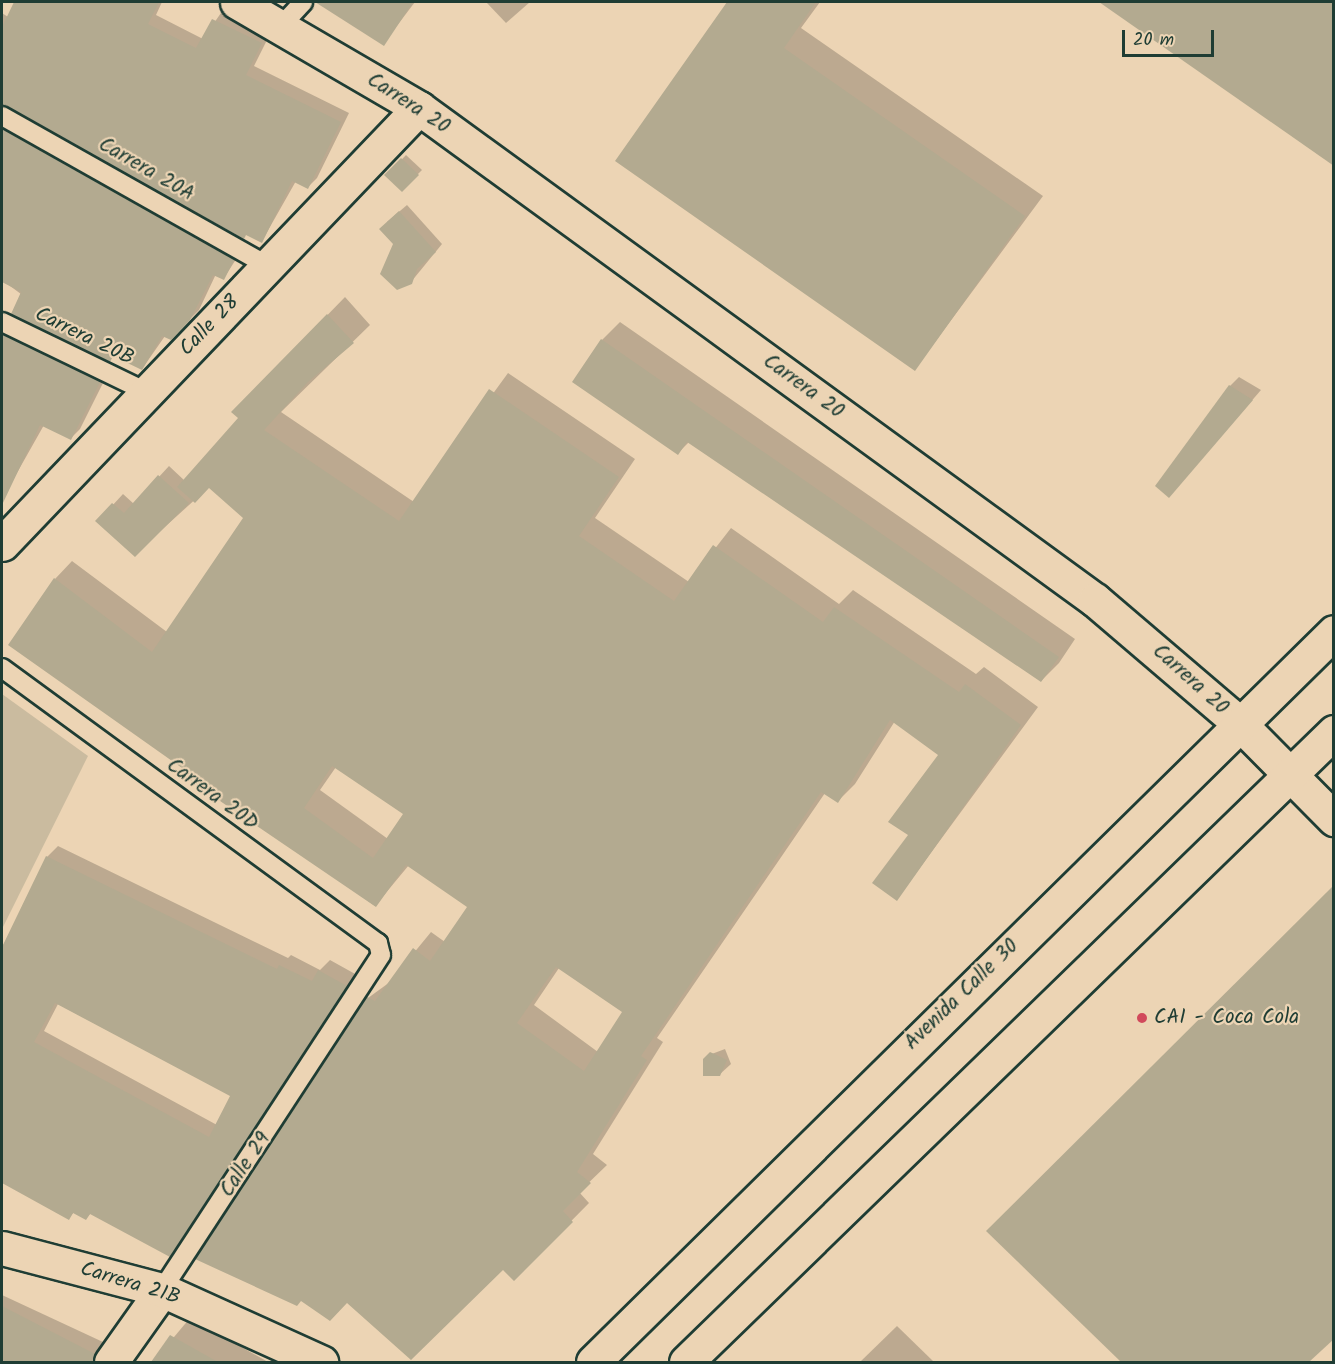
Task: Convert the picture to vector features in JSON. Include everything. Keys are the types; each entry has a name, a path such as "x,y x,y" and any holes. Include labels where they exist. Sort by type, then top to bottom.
{"main road":[{"name":"Carrera 20","path":"237,2 419,108 1095,600 1239,724 1334,819"},
{"name":"Calle 28","path":"8,528 147,392 419,108"},
{"name":"Avenida Calle 30","path":"593,1362 1334,632"},
{"path":"686,1362 1334,732"},
{"name":"Carrera 21B","path":"2,1248 162,1290 321,1362"},
{"name":"Calle 29","path":"111,1362 162,1290"}],"lane":[{"path":"280,27 303,2"},
{"name":"Carrera 20A","path":"2,116 268,266"},
{"name":"Carrera 20B","path":"2,322 147,392"},
{"name":"Carrera 20D","path":"2,668 378,943 378,966"},
{"name":"Calle 29","path":"162,1290 378,966"}],"shaded area":[{"path":"2,694 88,756 2,929"}],"building":[{"path":"14,2 159,2 148,24 196,48 212,19 262,43 246,75 341,122 308,189 292,181 262,243 246,235 244,239 2,105 2,27"},
{"path":"315,2 413,2 384,46"},
{"path":"727,2 816,2 784,48 1025,216 915,371 615,161"},
{"path":"1099,2 1334,2 1334,166"},
{"path":"2,129 234,260 224,280 213,275 190,320 171,340 162,336 142,370 113,356 110,362 11,314 21,292 2,282"},
{"path":"401,158 419,175 402,192 384,175"},
{"path":"399,211 436,252 417,269 412,284 397,290 380,274 393,244 379,229"},
{"path":"327,314 354,343 308,382 264,430 399,521 489,389 619,477 579,536 674,601 713,545 823,622 834,607 959,692 965,684 1021,725 897,901 872,883 908,835 888,822 938,755 890,720 838,803 821,792 641,1056 647,1060 577,1172 591,1183 563,1211 573,1222 514,1281 503,1270 411,1360 347,1303 330,1321 301,1301 297,1306 195,1259 367,997 375,1001 413,948 430,961 467,907 406,865 376,907 179,773 182,768 8,645 54,578 152,652 243,518 209,488 195,503 177,487 238,418 231,412","holes":["332,766 403,814 373,858 304,808","556,967 622,1012 584,1071 517,1023"]},
{"path":"2,334 100,382 71,440 40,425 2,505"},
{"path":"601,339 1059,657 1041,682 687,442 678,455 572,382"},
{"path":"1229,385 1253,400 1169,498 1155,486"},
{"path":"158,475 189,503 135,557 95,521 112,503 124,513"},
{"path":"46,856 277,969 279,965 312,981 318,970 347,986 170,1257 90,1214 86,1220 73,1213 69,1220 2,1183 2,947","holes":["55,1003 230,1096 209,1137 34,1042"]},
{"path":"1334,885 1334,1339 1309,1362 1121,1362 986,1231"},
{"path":"710,1052 727,1060 720,1076 703,1076 703,1059"},
{"path":"2,1306 95,1354 93,1362 2,1362"},
{"path":"170,1335 218,1362 151,1362"}],"place":[{"name":"CAI - Coca Cola","path":"1142,1018"}]}
